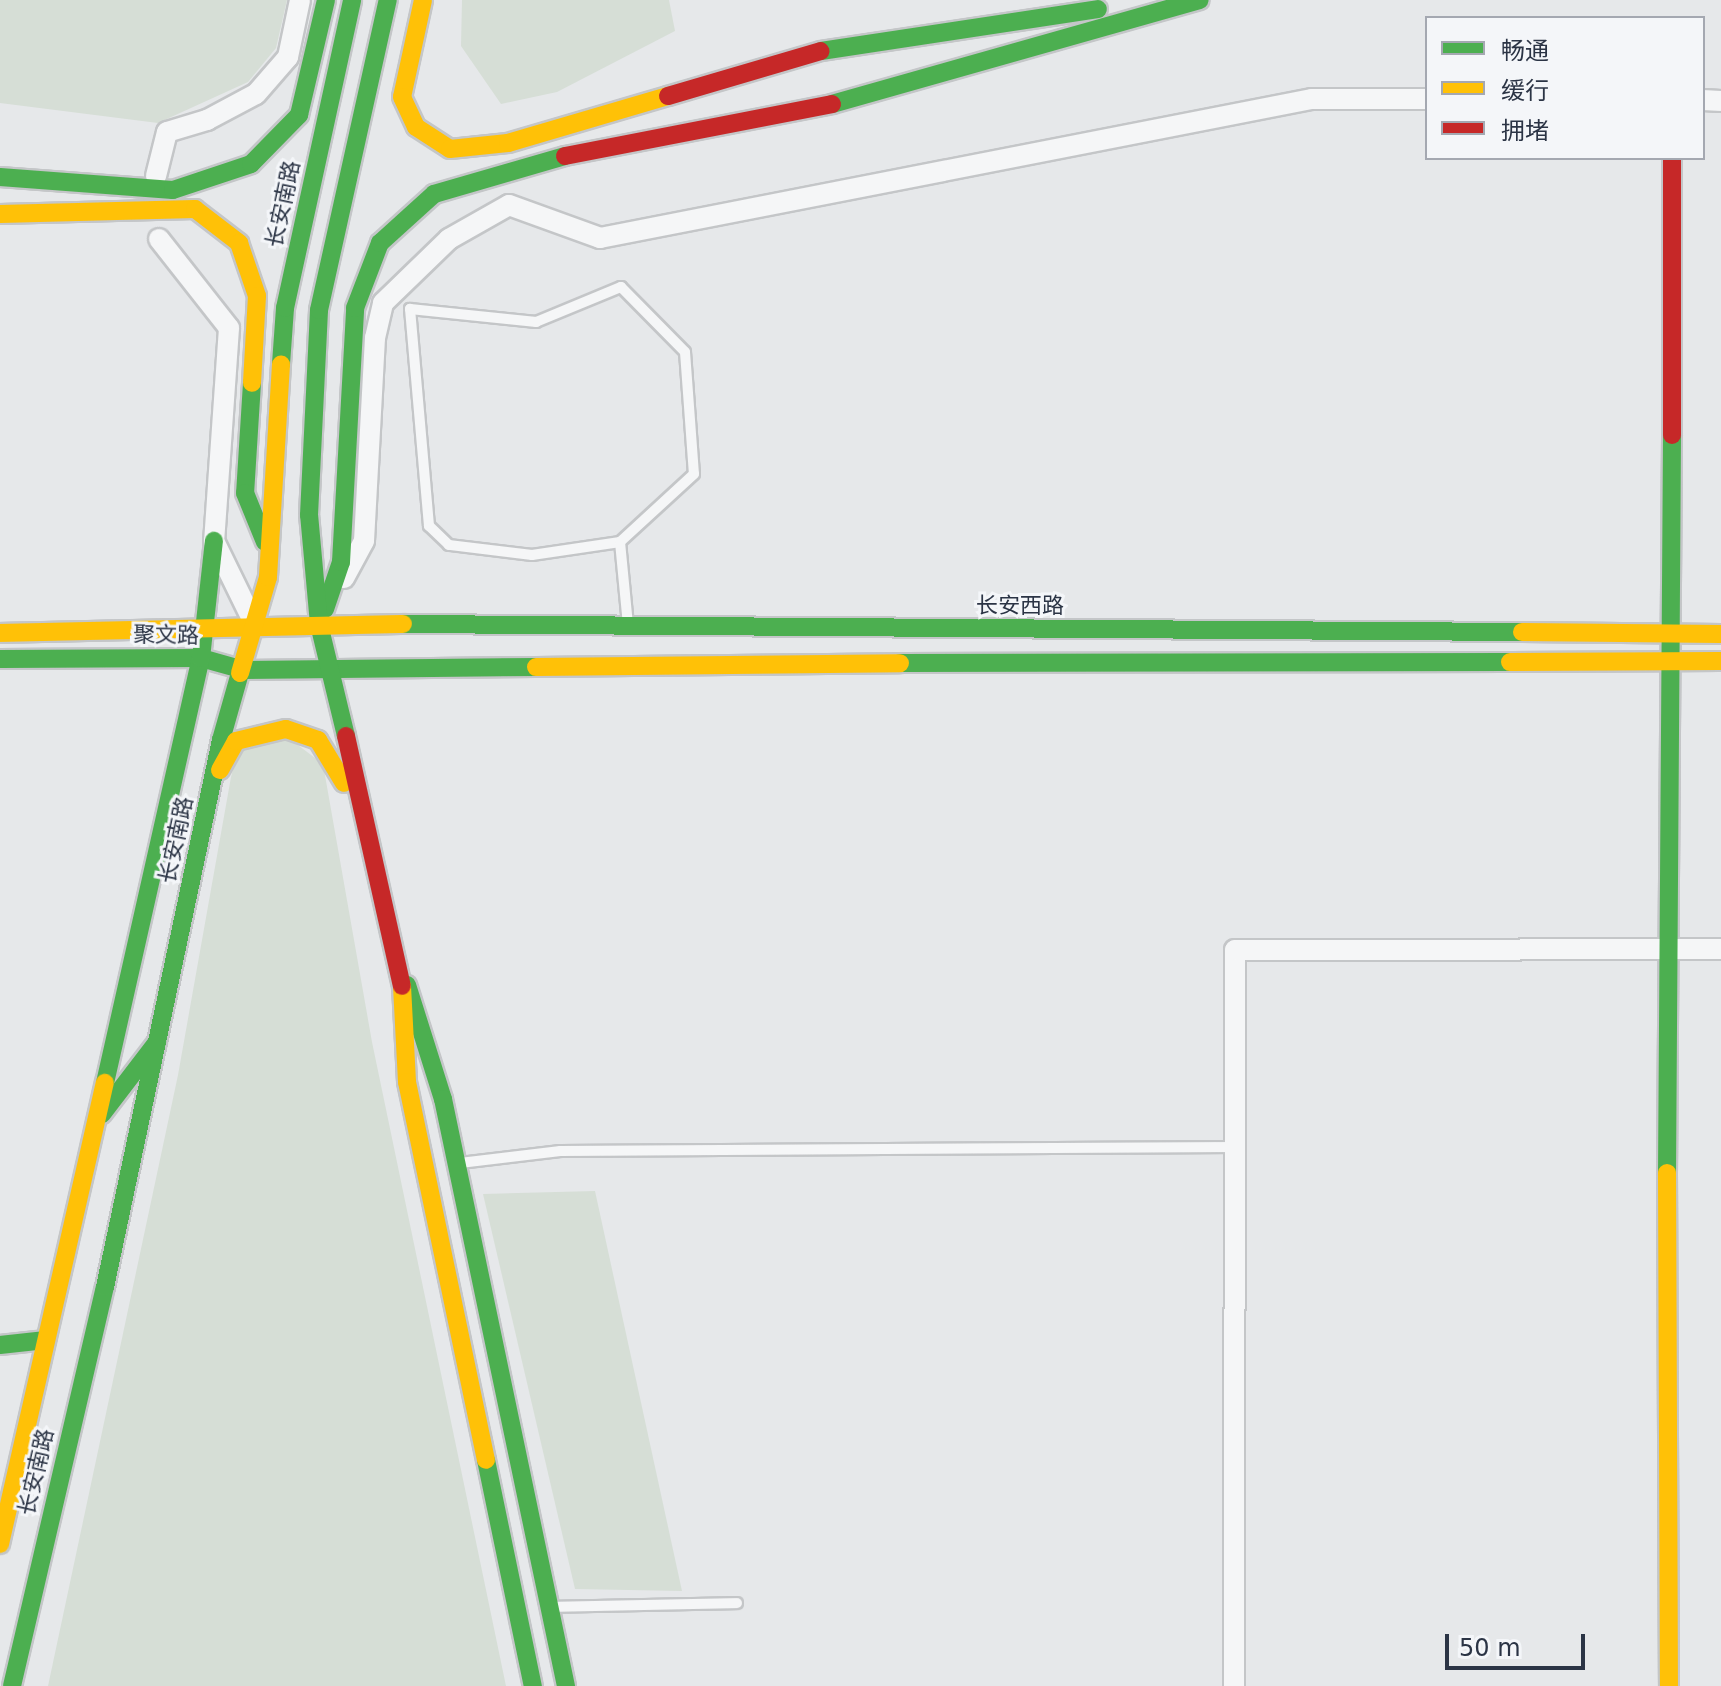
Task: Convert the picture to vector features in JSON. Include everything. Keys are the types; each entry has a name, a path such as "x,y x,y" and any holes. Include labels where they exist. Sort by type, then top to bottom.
{"main road":[{"path":"0,177 173,190 251,164 299,115 326,0"},
{"name":"长安南路","path":"12,1686 210,795 244,670 270,554 285,308 352,0"},
{"path":"388,0 319,310 309,515 319,624 401,968 430,1048 457,1164 566,1686"},
{"path":"423,0 402,97 416,127 450,149 508,143 821,51 1094,10 1128,0"},
{"path":"1094,10 1113,0"},
{"path":"319,624 341,562 355,308 380,243 434,194 601,146 832,104 1200,0"},
{"path":"1669,1686 1666,949 1672,634 1672,160"},
{"path":"0,214 195,209 239,243 257,296 245,493 270,554"},
{"path":"0,1544 201,658 214,541"},
{"name":"聚文路","path":"0,633 206,630 319,624"},
{"name":"长安西路","path":"319,624 1721,634"},
{"name":"聚文路","path":"0,659 201,658 244,670 331,672"},
{"path":"331,672 627,664 1721,661"},
{"path":"210,795 236,741 272,729 299,732 324,746 365,825"},
{"path":"401,968 407,1082 533,1686"},
{"path":"96,1122 157,1041"},
{"path":"0,1345 46,1340"}],"street":[{"path":"156,176 167,132 207,120 256,94 288,57 300,0"},
{"path":"319,624 364,541 375,338 383,303 449,239 509,196 600,238 1312,99 1425,99"},
{"path":"159,239 229,328 214,541 255,625"},
{"path":"1234,1686 1235,950 1721,949"}],"lane":[{"path":"621,287 685,352 694,474 620,542 532,555 449,545 429,526 410,309 536,322 621,287"},
{"path":"620,542 628,627"},
{"path":"457,1164 560,1151 1237,1147"},
{"path":"549,1607 737,1603"}],"shaded area":[{"path":"0,0 287,0 276,48 248,82 158,123 0,103"},
{"path":"462,0 669,0 675,31 557,92 501,104 461,46"},
{"path":"286,736 323,764 372,1042 506,1686 48,1686 178,1075 231,777 238,750"},
{"path":"595,1191 682,1591 575,1589 483,1194"}],"traffic: fast":[{"path":"0,177 173,190 251,164 299,115 326,0"},
{"path":"281,364 285,308 352,0"},
{"path":"346,736 319,624 309,515 319,310 388,0"},
{"path":"832,104 1200,0"},
{"path":"821,51 1098,9"},
{"path":"325,609 341,562 355,308 380,243 434,194 565,156"},
{"path":"252,383 245,493 265,542"},
{"path":"1667,1173 1672,435"},
{"path":"105,1083 201,658 214,541"},
{"path":"403,624 1522,632"},
{"path":"0,659 201,658 244,670 536,667"},
{"path":"900,663 1510,662"},
{"path":"12,1686 105,1287 221,740 240,673"},
{"path":"407,985 443,1099 566,1686"},
{"path":"102,1114 157,1042"},
{"path":"0,1345 46,1340"},
{"path":"486,1460 533,1686"}],"traffic: slow":[{"path":"423,0 402,97 416,127 450,149 508,143 668,96"},
{"path":"0,214 195,209 239,243 257,296 252,383"},
{"path":"240,673 268,577 281,364"},
{"path":"0,633 403,624"},
{"path":"1522,632 1721,634"},
{"path":"1510,662 1721,661"},
{"path":"536,667 900,663"},
{"path":"220,770 236,741 286,729 318,740 344,783"},
{"path":"402,986 407,1082 486,1460"},
{"path":"0,1544 105,1083"},
{"path":"1667,1173 1669,1686"}],"traffic: jam":[{"path":"668,96 821,51"},
{"path":"565,156 832,104"},
{"path":"1672,160 1672,435"},
{"path":"346,736 402,986"}]}
